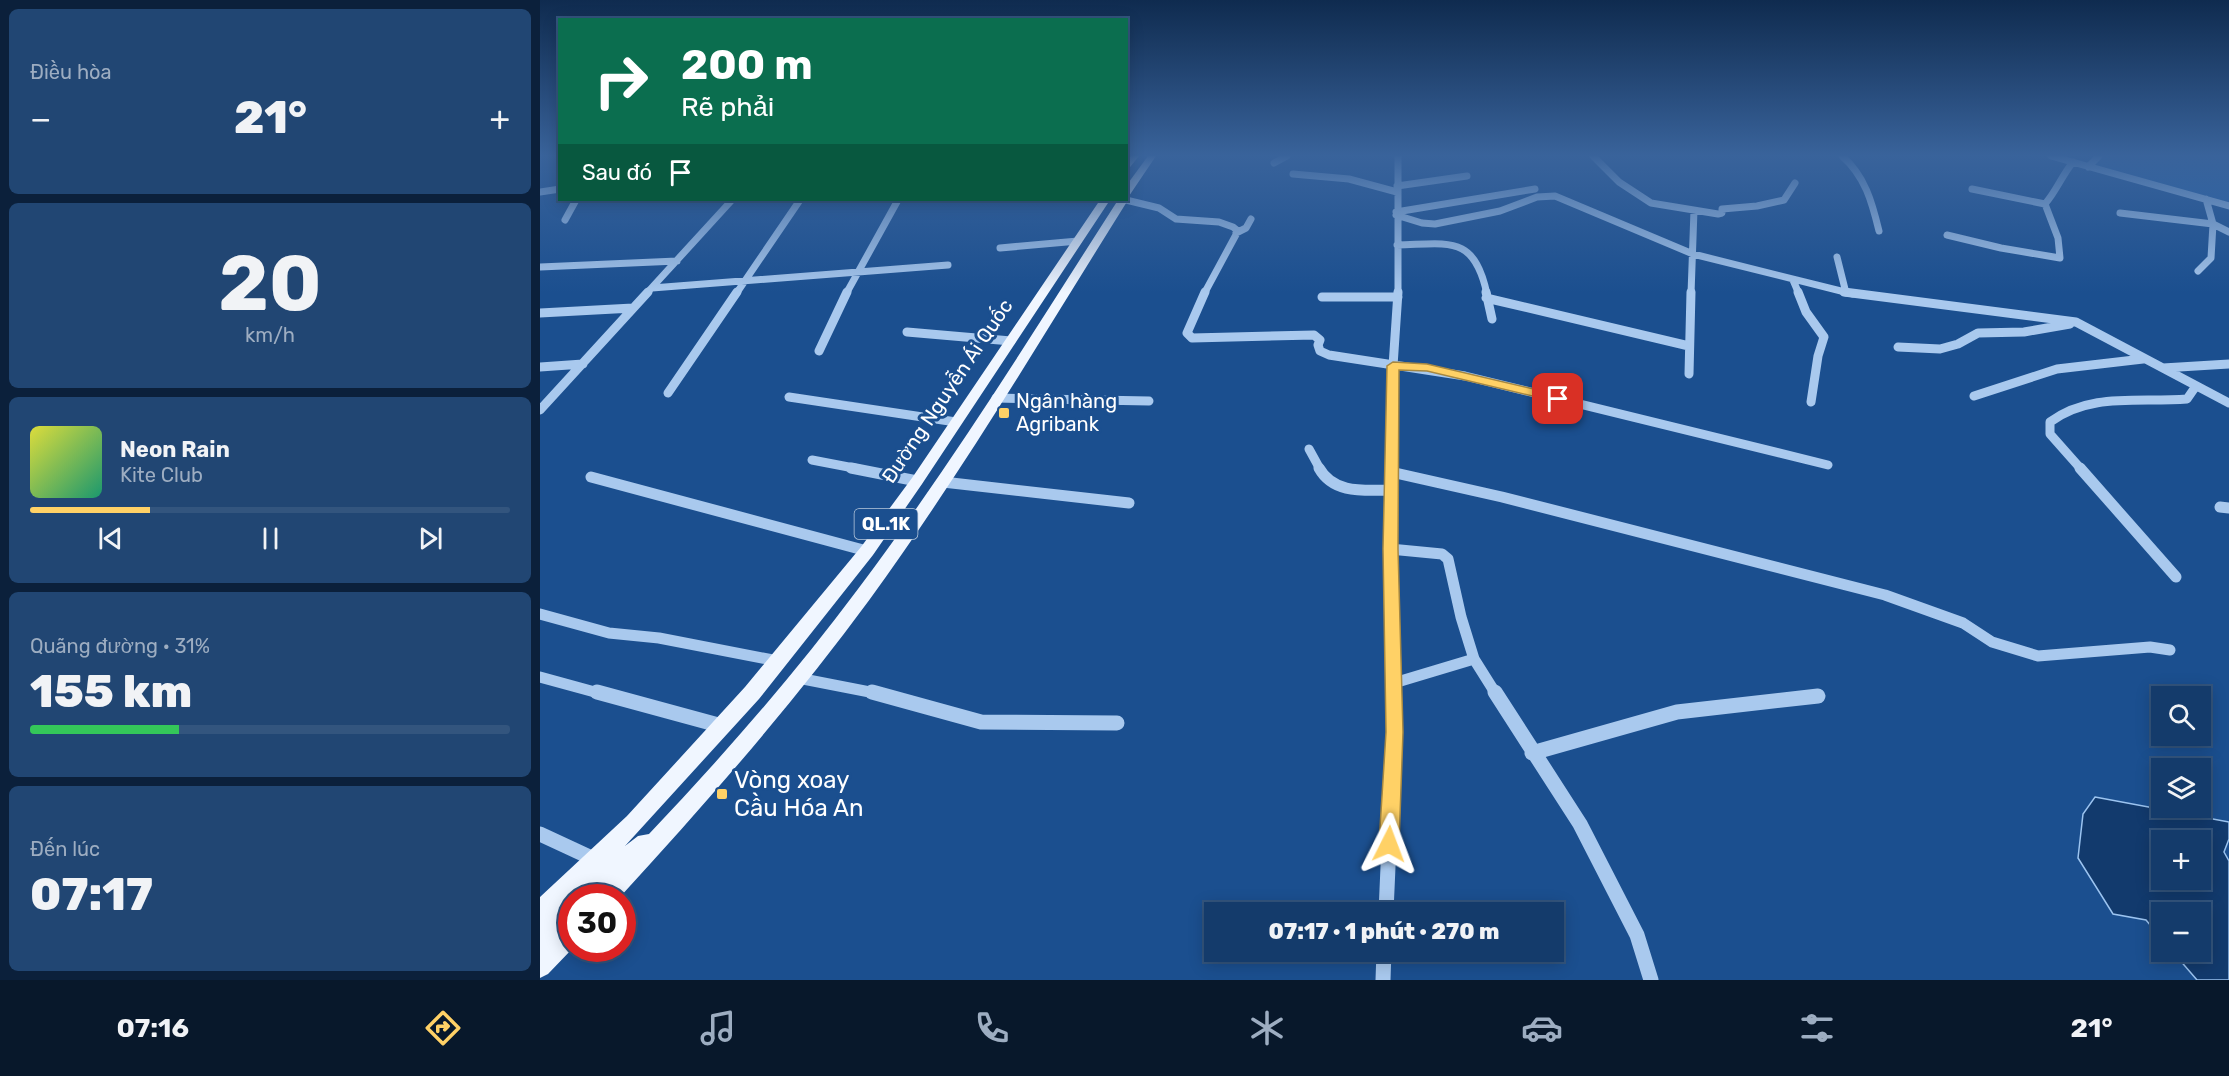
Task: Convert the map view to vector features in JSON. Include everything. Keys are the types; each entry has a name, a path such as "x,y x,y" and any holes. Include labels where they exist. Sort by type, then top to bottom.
{"main road":[{"name":"Đường Nguyễn Ái Quốc","path":"601,878 634,823 778,661 867,551 917,481 1104,202"},
{"name":"Đường Nguyễn Ái Quốc","path":"540,912 601,878 682,815 798,678 864,594 943,482 1124,202"},
{"path":"972,398 996,398"},
{"path":"540,937 558,920"},
{"path":"540,966 558,947"}],"street":[{"path":"565,220 575,202"},
{"path":"540,410 730,202"},
{"path":"668,393 799,202"},
{"path":"819,351 858,272 897,202"},
{"path":"1132,202 1161,209 1173,219 1232,225 1237,228 1187,333 1191,338 1314,335 1320,340 1318,345 1320,351 1393,366 1427,368 1465,376 1828,465"},
{"path":"1386,902 1394,732 1390,549 1393,490 1391,472 1393,366 1398,297 1396,202"},
{"path":"1396,214 1464,202"},
{"path":"1396,214 1422,223 1435,224 1500,211 1524,202"},
{"path":"1569,202 1693,254 1846,293 2076,322 2229,403"},
{"path":"1648,202 1720,214 1722,209 1780,202"},
{"path":"1871,202 1879,231"},
{"path":"1947,234 2001,248 2060,258 2060,242 2051,226 2045,204 2034,202"},
{"path":"2198,271 2211,258 2213,224 2207,202"},
{"path":"1689,374 1694,210"},
{"path":"2120,213 2213,224 2229,232"},
{"path":"1236,233 1246,228 1251,219"},
{"path":"1000,248 1078,241"},
{"path":"1397,245 1444,244 1466,249 1476,258 1492,319"},
{"path":"1837,257 1846,293"},
{"path":"540,267 677,261"},
{"path":"652,288 948,264"},
{"path":"1793,280 1806,312 1824,337 1818,356 1811,402"},
{"path":"1322,297 1398,297"},
{"path":"1486,298 1689,346"},
{"path":"540,313 633,308"},
{"path":"1898,347 1941,350 1962,344 1978,333 2000,334 2040,330 2076,322"},
{"path":"907,332 1011,341"},
{"path":"1974,396 2057,369 2143,359"},
{"path":"540,367 583,364"},
{"path":"2161,369 2229,364"},
{"path":"2176,577 2050,434 2050,422 2057,415 2088,404 2129,400 2187,399 2196,386"},
{"path":"789,397 956,422"},
{"path":"996,398 1149,401"},
{"path":"1309,449 1326,480 1333,484 1349,489 1393,490"},
{"path":"812,460 917,481"},
{"path":"1391,472 1502,497 1885,595 1963,623 1992,642 2037,656 2150,647 2170,650"},
{"path":"591,477 867,551"},
{"path":"943,482 1129,503"},
{"path":"1390,549 1442,554 1448,559 1461,617 1474,659 1532,753 1580,824 1637,935 1651,980"},
{"path":"540,614 609,633 659,638 778,661"},
{"path":"1394,683 1474,659"},
{"path":"540,677 722,726"},
{"path":"798,678 891,696 981,722 1117,723"},
{"path":"1532,753 1677,712 1818,696"},
{"path":"540,834 601,878"},
{"path":"1383,980 1384,962"}],"shaded area":[{"path":"2095,797 2151,807 2151,818 2208,818 2229,822 2229,839 2224,852 2229,861 2229,980 2197,980 2181,962 2211,962 2211,902 2151,902 2151,926 2146,920 2113,914 2078,858 2083,814"}],"place":[{"name":"Ngân hàng Agribank","path":"1004,413"},
{"name":"Vòng xoay Cầu Hóa An","path":"722,794"}],"route":[{"path":"1389,844 1394,732 1390,549 1393,490 1391,472 1393,366 1427,368 1558,399"}]}
